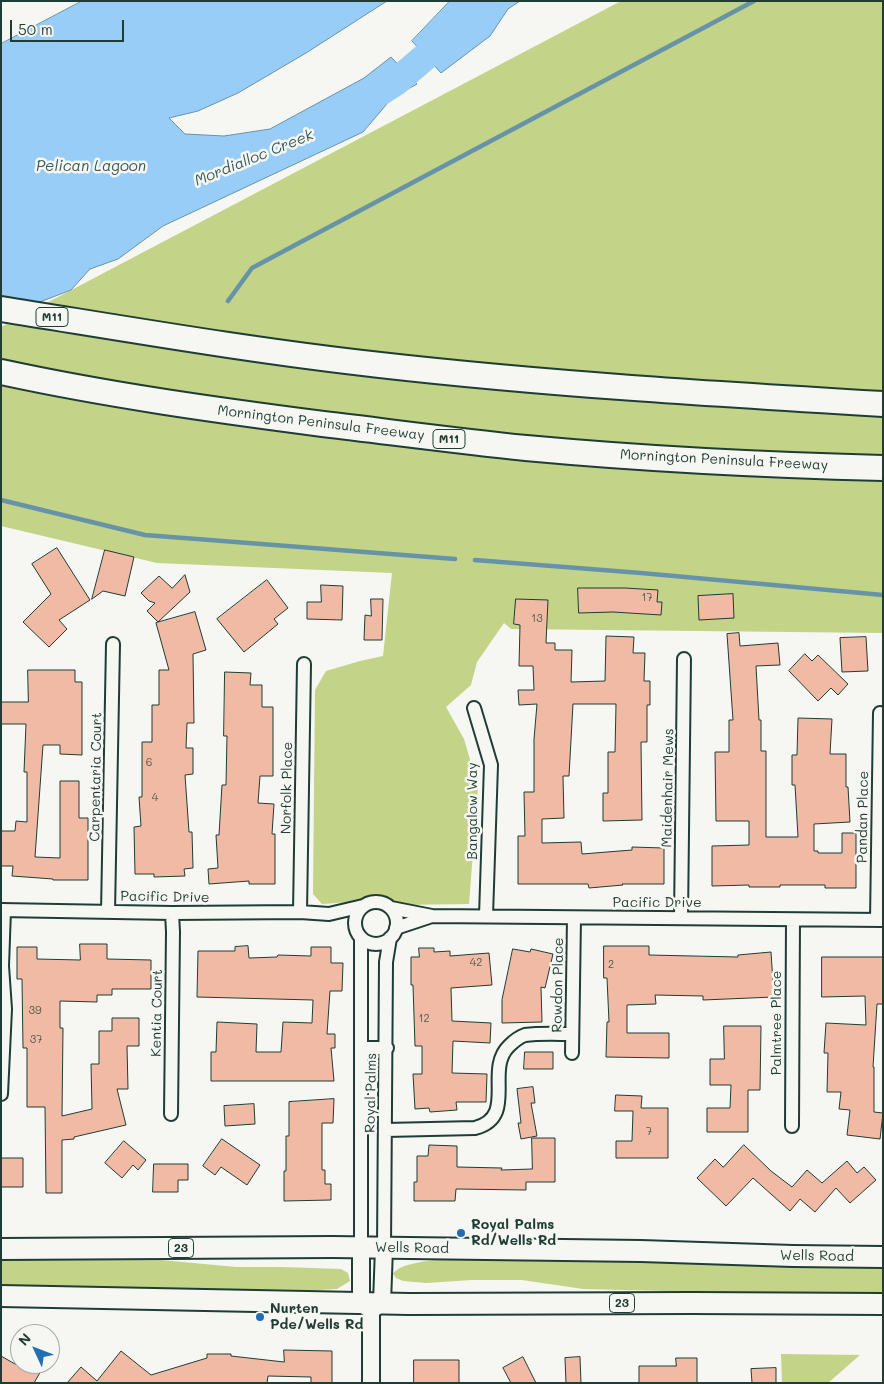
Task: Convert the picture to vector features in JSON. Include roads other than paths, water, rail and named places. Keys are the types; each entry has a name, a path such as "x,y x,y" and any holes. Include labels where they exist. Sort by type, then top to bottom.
{"highway":[{"name":"M11","path":"1,309 255,350 381,366 617,387 883,404"},
{"name":"Mornington Peninsula Freeway","path":"10,374 242,413 528,448 769,465 883,468"},
{"path":"769,465 883,476"}],"main road":[{"name":"Wells Road","path":"1,1249 384,1248 883,1256"},
{"name":"23","path":"1,1296 371,1305 883,1304"}],"street":[{"name":"Carpentaria Court","path":"108,912 112,644"},
{"name":"Maidenhair Mews","path":"681,918 684,659"},
{"name":"Norfolk Place","path":"300,912 304,664"},
{"name":"Bangalow Way","path":"474,708 491,765 486,916"},
{"name":"Pandan Place","path":"880,713 880,920"},
{"path":"374,902 386,904 395,914 397,921 393,933 379,944 366,942 358,933 356,916 363,906 374,902"},
{"name":"Pacific Drive","path":"3,910 172,913 300,912 329,914 363,906"},
{"name":"Pacific Drive","path":"391,908 432,916 880,920"},
{"path":"1,1094 5,1009 2,966 3,910"},
{"name":"Kentia Court","path":"171,1114 172,913"},
{"name":"Pacific Drive","path":"329,914 358,933"},
{"name":"Pacific Drive","path":"393,933 432,916"},
{"name":"Rowdon Place","path":"572,1053 574,918"},
{"name":"Palmtree Place","path":"792,1126 793,920"},
{"name":"Royal Palms","path":"358,933 361,1048 361,1248"},
{"name":"Royal Palms","path":"384,1248 387,1048 386,962 393,933"},
{"path":"386,1130 475,1128 484,1126 490,1122 498,1111 500,1066 502,1054 505,1050 516,1039 525,1035 572,1034"},
{"path":"361,1048 387,1048"},
{"path":"361,1248 371,1305 371,1383"},
{"path":"371,1305 384,1248"}],"water":[{"name":"Pelican Lagoon","path":"82,1 387,1 306,53 238,93 198,111 169,118 185,134 224,136 270,129 364,78 391,57 417,84 392,98 363,132 163,226 118,259 90,269 71,290 19,310 1,322 1,44"},
{"path":"450,1 520,1 508,9 490,36 441,73 412,41"}],"waterway":[{"name":"Mordialloc Creek","path":"377,94 397,81 447,38 478,1"},
{"path":"228,301 252,268 754,1"},
{"path":"1,500 145,535 455,559"},
{"path":"475,560 883,595"}],"place":[{"name":"Royal Palms Rd/Wells Rd","path":"461,1233"},
{"name":"Nurten Pde/Wells Rd","path":"260,1317"}]}
